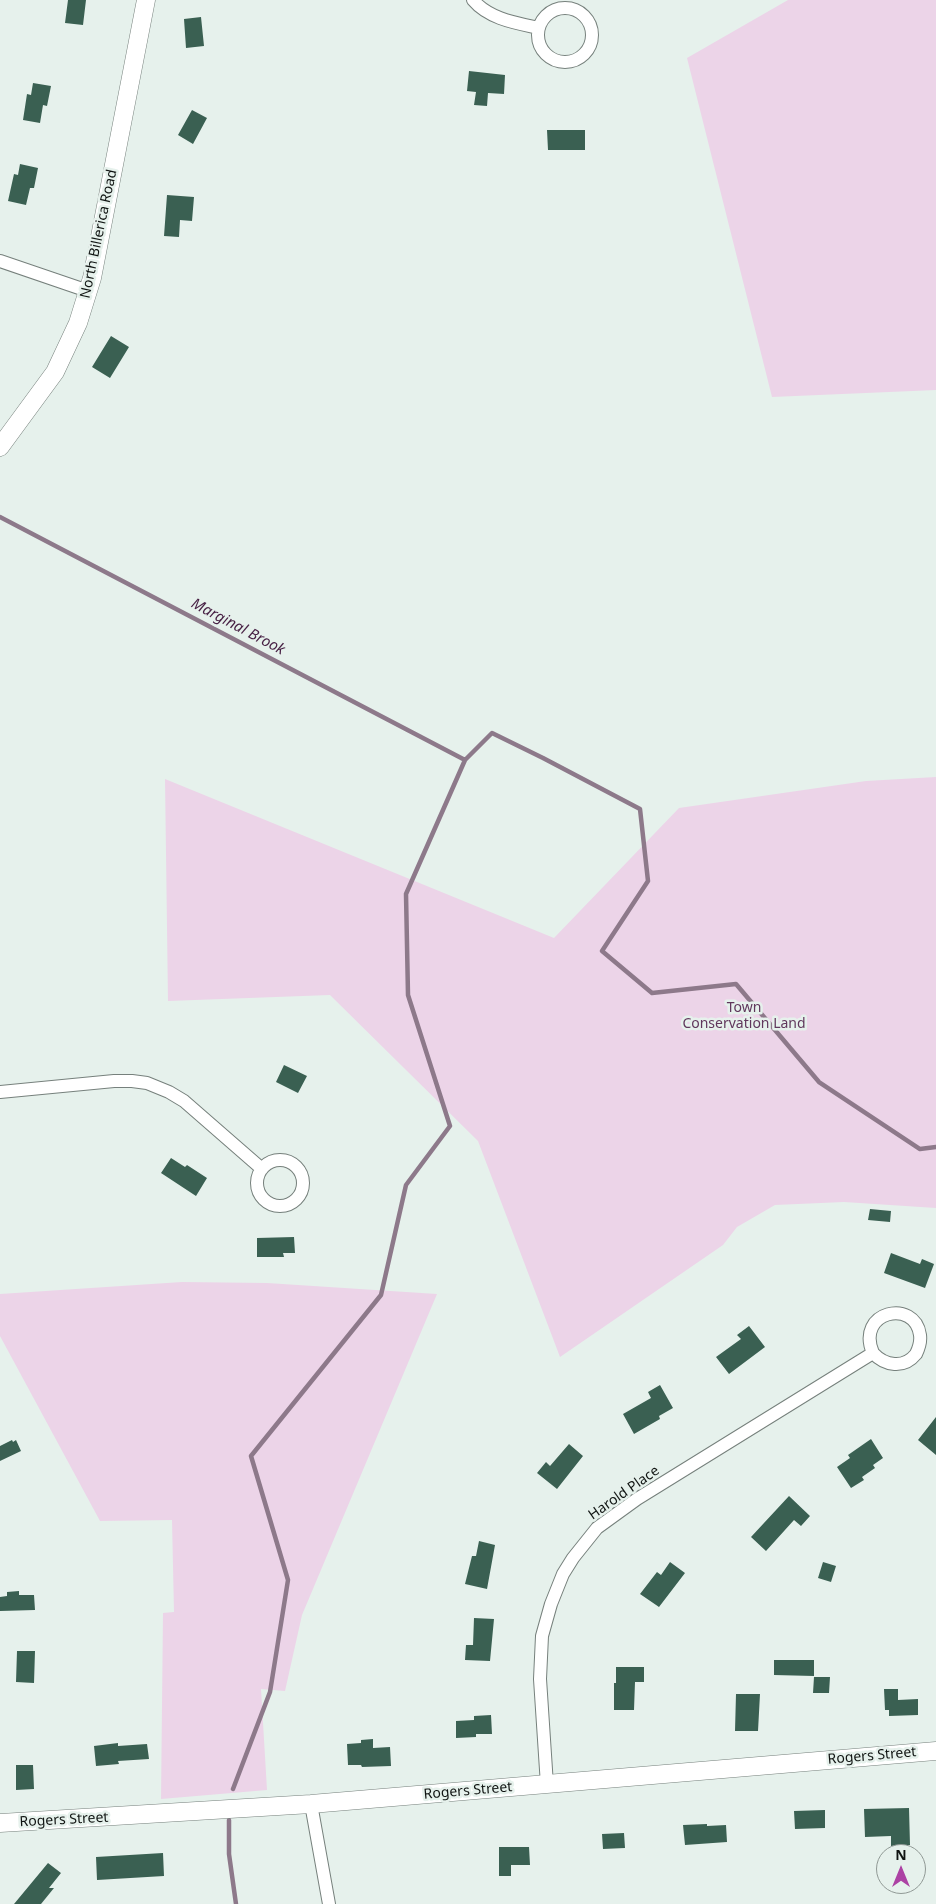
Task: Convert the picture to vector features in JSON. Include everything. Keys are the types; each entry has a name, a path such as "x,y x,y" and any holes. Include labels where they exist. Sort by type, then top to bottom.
{"street":[{"name":"North Billerica Road","path":"0,448 55,372 78,322 88,290 99,240 146,0"},
{"path":"473,0 492,15 510,22 538,28"},
{"path":"567,8 584,16 592,32 592,41 583,56 567,63 558,62 550,58 539,45 538,28 542,20 549,13 567,8"},
{"path":"0,261 88,290"},
{"path":"0,1092 114,1081 147,1083 169,1092 184,1101 262,1169"},
{"path":"892,1313 901,1314 916,1324 919,1331 919,1348 909,1360 902,1364 894,1365 878,1359 873,1353 869,1345 869,1336 876,1320 892,1313"},
{"name":"Harold Place","path":"546,1785 540,1679 542,1636 551,1604 563,1574 573,1558 597,1528 637,1499 873,1353"},
{"name":"Rogers Street","path":"0,1823 311,1804 936,1751"},
{"path":"311,1804 329,1904"}],"green space":[{"path":"788,0 936,0 936,390 772,397 687,58"},
{"name":"Town Conservation Land","path":"936,777 936,1208 844,1202 775,1205 737,1227 723,1245 560,1357 478,1141 330,995 168,1001 165,779 554,938 679,808 866,781"},
{"path":"182,1282 267,1283 437,1294 302,1615 285,1691 261,1689 267,1790 161,1799 163,1613 174,1612 172,1520 100,1521 0,1336 0,1294"}],"building":[{"path":"68,0 86,0 83,25 65,23"},
{"path":"201,17 204,46 186,48 184,19"},
{"path":"469,71 505,75 504,94 488,93 487,106 474,105 476,92 467,91"},
{"path":"33,83 51,86 47,106 43,105 40,123 23,120 27,94 31,95"},
{"path":"192,110 207,118 193,144 178,135"},
{"path":"547,130 585,130 585,150 548,150"},
{"path":"20,164 38,168 34,188 30,188 26,205 8,201 14,174 18,175"},
{"path":"167,195 194,197 192,221 180,220 179,237 164,236"},
{"path":"111,336 129,347 110,378 92,367"},
{"path":"284,1065 307,1076 298,1093 276,1082"},
{"path":"171,1158 185,1167 187,1165 207,1178 196,1196 161,1173"},
{"path":"870,1209 891,1211 890,1222 868,1220"},
{"path":"294,1237 295,1253 283,1253 284,1257 257,1257 257,1238"},
{"path":"891,1253 920,1264 922,1259 934,1264 925,1288 884,1273"},
{"path":"749,1326 765,1347 729,1374 716,1357 741,1339 737,1335"},
{"path":"660,1385 673,1408 659,1416 660,1419 634,1434 623,1414 651,1398 648,1392"},
{"path":"936,1417 936,1455 918,1440"},
{"path":"871,1439 883,1458 873,1465 875,1468 862,1477 864,1480 851,1488 837,1467 850,1458 848,1455"},
{"path":"12,1440 13,1442 16,1440 21,1451 0,1461 0,1446"},
{"path":"569,1444 583,1456 557,1489 537,1473 546,1462 550,1466"},
{"path":"789,1496 810,1516 801,1526 794,1520 766,1551 751,1537"},
{"path":"479,1541 495,1545 487,1589 465,1584 472,1556 476,1556"},
{"path":"670,1562 685,1573 659,1607 640,1594 657,1572 661,1575"},
{"path":"823,1562 836,1566 831,1582 818,1578"},
{"path":"19,1591 19,1595 34,1595 35,1610 0,1611 0,1597 7,1596 7,1592"},
{"path":"474,1618 494,1619 490,1661 465,1660 466,1645 473,1645"},
{"path":"17,1651 35,1651 34,1683 16,1682"},
{"path":"774,1660 814,1660 814,1676 774,1675"},
{"path":"616,1667 644,1667 644,1682 635,1682 634,1710 614,1710"},
{"path":"814,1677 830,1677 829,1693 813,1693"},
{"path":"884,1689 898,1689 898,1700 918,1699 918,1715 889,1716 889,1710 885,1710"},
{"path":"736,1694 760,1694 758,1731 735,1731"},
{"path":"491,1715 492,1734 476,1734 476,1737 456,1738 456,1721 474,1720 474,1716"},
{"path":"373,1739 373,1748 390,1747 391,1766 362,1767 361,1765 348,1765 347,1744 361,1743 361,1740"},
{"path":"118,1743 118,1746 147,1744 149,1759 118,1761 119,1764 96,1766 94,1746"},
{"path":"16,1765 33,1765 34,1789 16,1790"},
{"path":"909,1808 910,1844 891,1844 891,1836 865,1837 864,1809"},
{"path":"825,1810 825,1828 795,1829 794,1811"},
{"path":"707,1824 707,1826 726,1825 727,1842 685,1845 683,1825"},
{"path":"624,1833 625,1848 603,1849 602,1834"},
{"path":"499,1847 529,1847 530,1865 511,1865 511,1876 499,1876"},
{"path":"163,1853 164,1876 97,1880 96,1857"},
{"path":"48,1863 61,1873 49,1888 54,1888 41,1904 14,1904"}],"waterway":[{"name":"Marginal Brook","path":"0,517 465,760"},
{"path":"233,1789 270,1692 288,1580 251,1456 381,1295 406,1185 450,1126 408,995 406,894 465,760 492,733 640,809 648,881 602,951 652,993 736,984 819,1082 920,1149 936,1147"},
{"path":"229,1820 229,1854 236,1904"}]}
